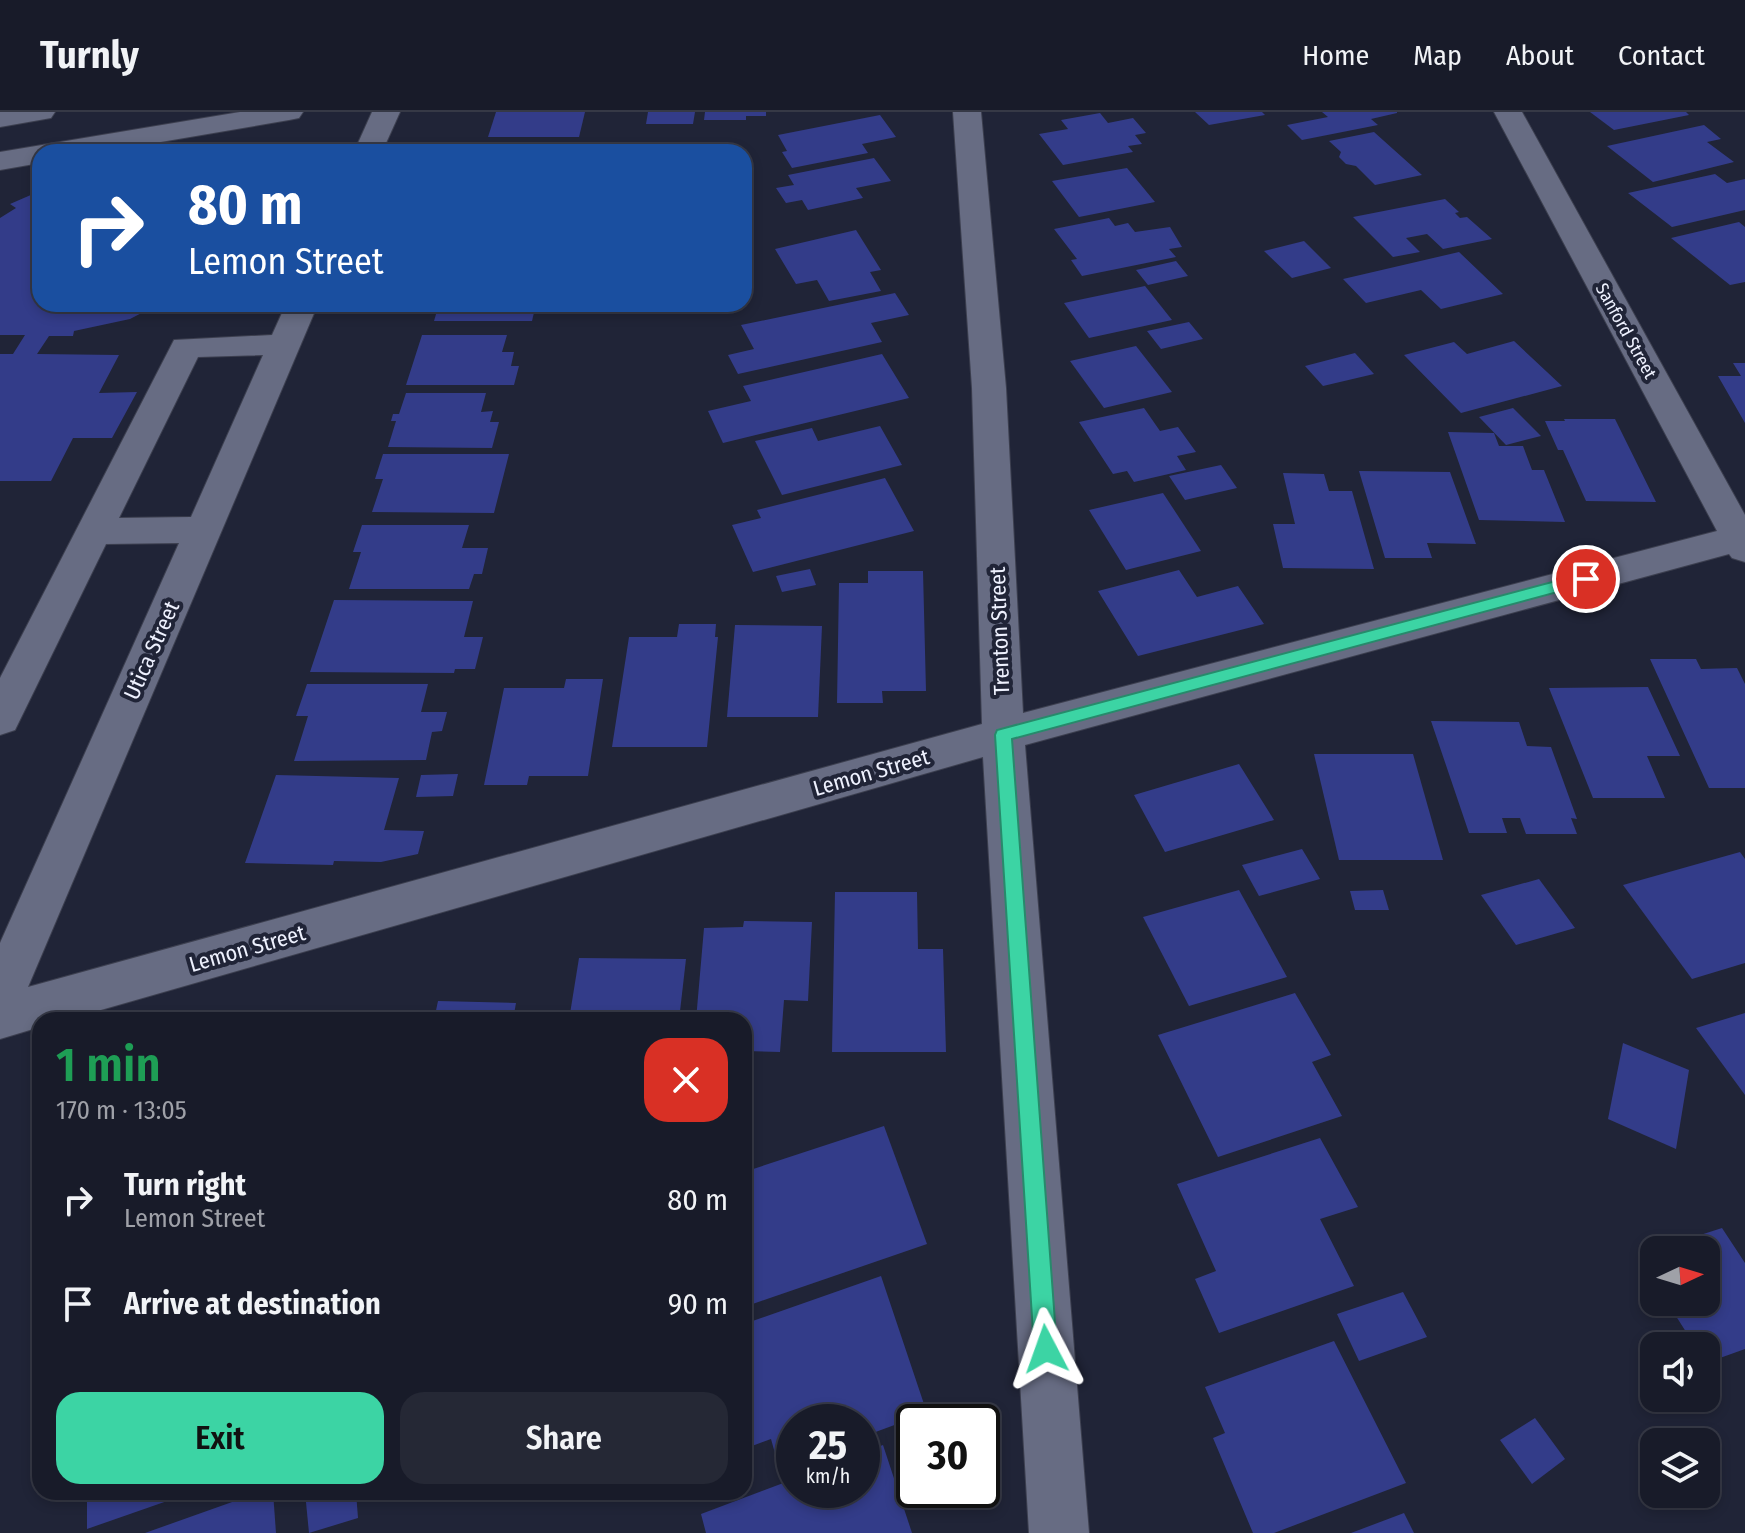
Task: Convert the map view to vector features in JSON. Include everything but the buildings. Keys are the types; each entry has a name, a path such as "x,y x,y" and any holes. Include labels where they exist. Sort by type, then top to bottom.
{"street":[{"path":"0,119 41,112"},
{"path":"99,144 289,112"},
{"path":"372,144 386,112"},
{"name":"Trenton Street","path":"967,112 989,388 1003,735 1059,1533"},
{"name":"Sanford Street","path":"1508,112 1743,541"},
{"path":"1,162 32,156"},
{"name":"Utica Street","path":"0,997 298,312"},
{"path":"0,719 186,347 284,345"},
{"path":"94,531 203,530"},
{"name":"Lemon Street","path":"0,1017 1003,735 1743,541"}],"route":[{"path":"1046,1349 1003,735 1586,579"}]}
